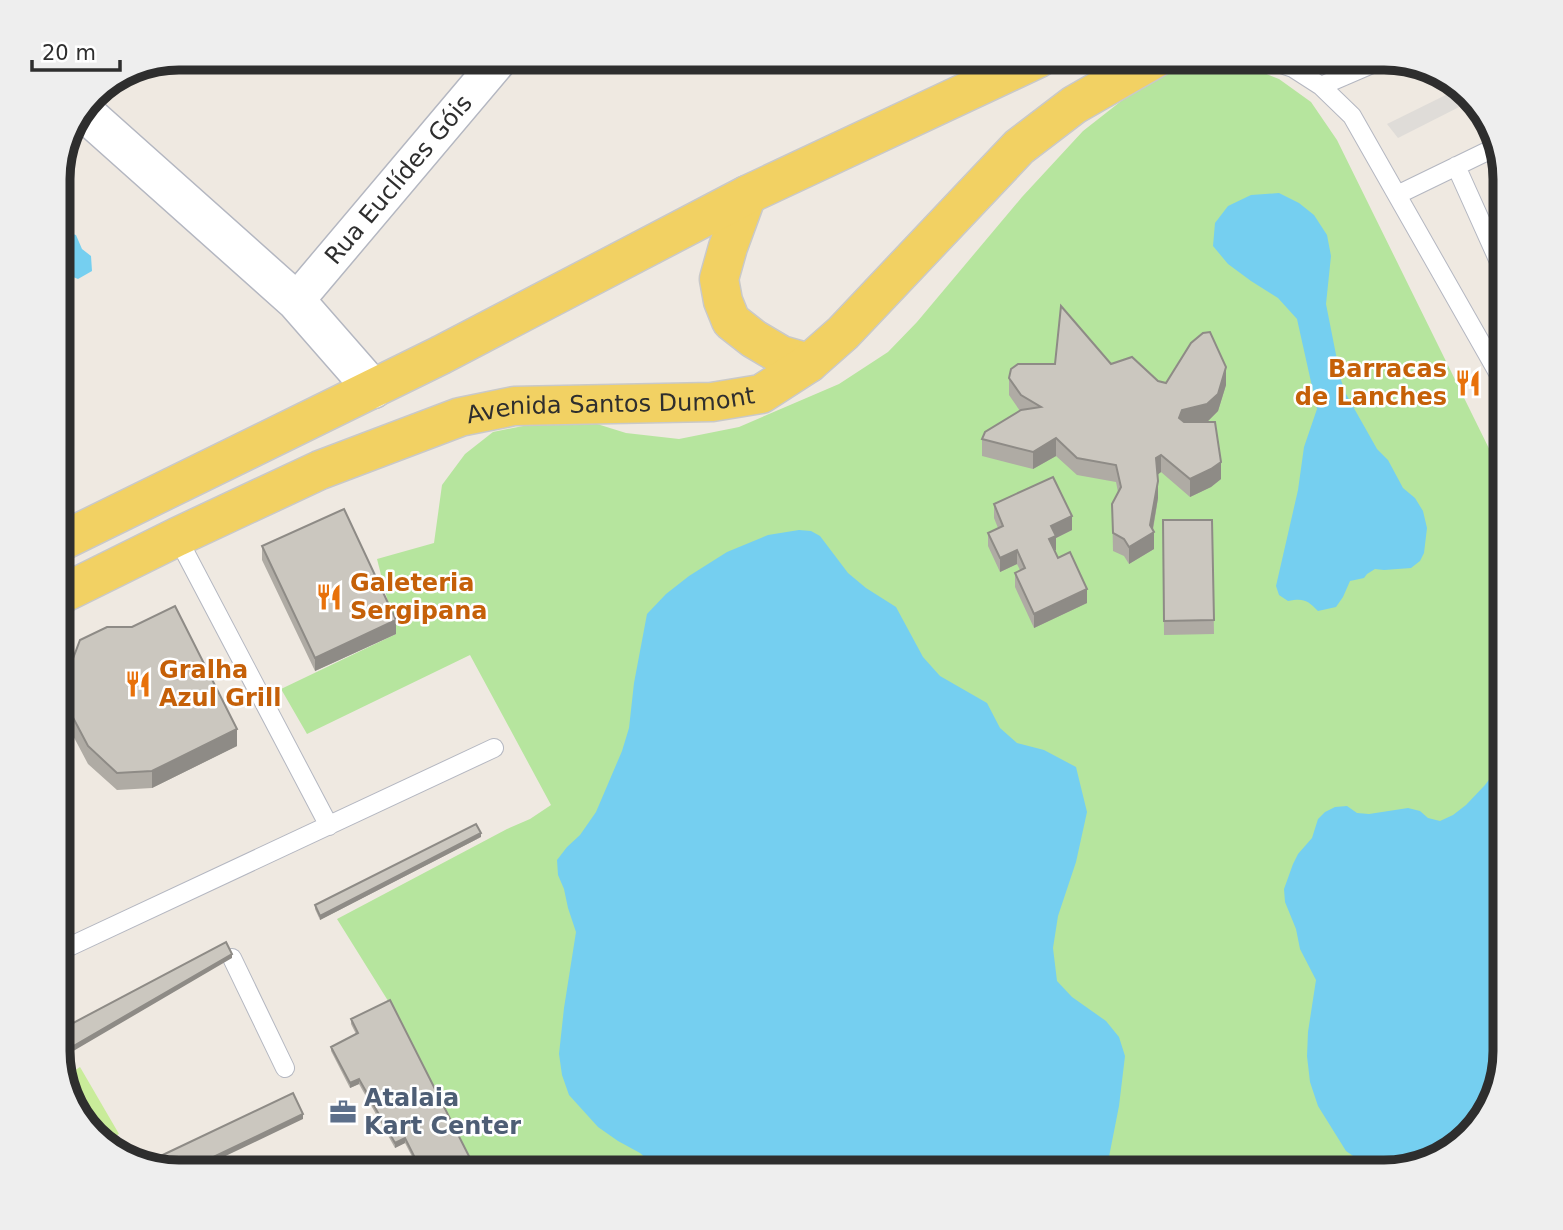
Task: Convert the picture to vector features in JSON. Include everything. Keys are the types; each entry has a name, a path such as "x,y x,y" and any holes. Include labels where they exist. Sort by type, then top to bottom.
{"main road":[{"path":"70,537 441,355 747,195 1013,70"},
{"name":"Avenida Santos Dumont","path":"70,590 320,470 460,417 514,407 712,402 761,394 809,363 852,324 1019,147 1074,105 1135,70"},
{"path":"747,195 719,279 723,301 731,321 754,339 781,355 809,363"}],"street":[{"name":"Rua Euclídes Góis","path":"296,301 491,70"},
{"path":"89,117 296,301 373,389"}],"lane":[{"path":"1296,70 1321,86 1352,116 1493,364"},
{"path":"1321,86 1358,70"},
{"path":"1397,195 1489,150"},
{"path":"1456,166 1493,248"},
{"path":"177,537 329,826"},
{"path":"70,946 494,748"},
{"path":"232,958 285,1068"}],"green space":[{"path":"1175,70 1256,70 1279,79 1311,102 1337,140 1493,457 1493,1051 1491,1072 1482,1099 1461,1128 1432,1149 1412,1156 1384,1160 468,1160 390,1004 337,919 530,819 551,805 470,655 307,734 281,689 396,634 377,559 434,543 442,485 465,454 493,432 563,418 626,433 679,439 739,427 839,384 888,352 1083,131 1148,80"},
{"path":"80,1067 119,1134 113,1137 93,1117 81,1099 73,1072"}],"shaded area":[{"path":"1450,93 1463,105 1398,138 1387,124"}],"water":[{"path":"1279,193 1299,203 1314,215 1327,235 1331,256 1326,304 1341,380 1377,449 1388,460 1403,488 1415,498 1423,511 1427,528 1424,553 1420,561 1411,568 1375,569 1364,578 1350,581 1336,607 1318,611 1305,601 1288,601 1279,595 1276,586 1298,490 1304,447 1317,409 1297,319 1278,298 1228,264 1213,246 1215,223 1228,206 1251,195"},
{"path":"70,233 76,235 82,249 91,256 92,271 78,279 70,276"},
{"path":"799,530 811,531 820,536 848,573 896,607 923,657 940,676 987,703 1000,728 1017,743 1044,750 1076,767 1087,812 1076,862 1058,916 1053,948 1057,981 1072,997 1106,1021 1119,1037 1125,1056 1108,1160 648,1160 598,1127 569,1095 559,1054 576,932 558,875 557,860 596,812 622,751 629,728 647,614 689,576 727,552 768,535"},
{"path":"1493,774 1493,1051 1487,1086 1482,1099 1461,1128 1432,1149 1398,1159 1359,1160 1346,1151 1318,1106 1310,1082 1308,1032 1316,980 1300,949 1296,929 1285,902 1284,889 1298,854 1312,838 1318,819 1325,812 1335,807 1347,806 1357,813 1369,814 1408,808 1440,821 1466,805"}],"building":[{"path":"1061,306 1111,364 1132,357 1158,381 1166,383 1191,343 1203,333 1210,332 1226,367 1218,394 1207,404 1182,410 1179,418 1184,422 1215,422 1221,462 1190,479 1161,455 1156,458 1158,481 1150,525 1154,532 1129,547 1124,539 1113,533 1112,504 1121,487 1116,465 1077,458 1056,438 1033,452 982,439 985,432 1021,410 1041,407 1021,395 1009,378 1011,369 1018,364 1055,364"},
{"path":"1053,477 1072,516 1051,526 1056,536 1049,539 1058,558 1070,552 1087,589 1034,614 1015,573 1025,568 1017,550 1000,558 988,533 1003,526 994,504"},
{"name":"Galeteria Sergipana","path":"344,509 396,620 315,658 262,546"},
{"path":"1163,520 1212,520 1214,620 1164,621"},
{"name":"Gralha Azul Grill","path":"175,606 237,729 152,771 117,773 88,746 70,712 70,666 80,640 107,627 132,627"},
{"path":"476,824 481,833 320,916 315,905"},
{"path":"226,942 232,954 70,1048 70,1025"},
{"path":"390,1000 471,1160 416,1160 405,1138 395,1143 359,1079 350,1083 331,1047 358,1033 351,1019"},
{"path":"293,1093 303,1114 207,1160 157,1158"}],"place":[{"name":"Barracas de Lanches","path":"1468,383"},
{"name":"Galeteria Sergipana","path":"329,597"},
{"name":"Gralha Azul Grill","path":"138,684"},
{"name":"Atalaia Kart Center","path":"343,1112"}]}
